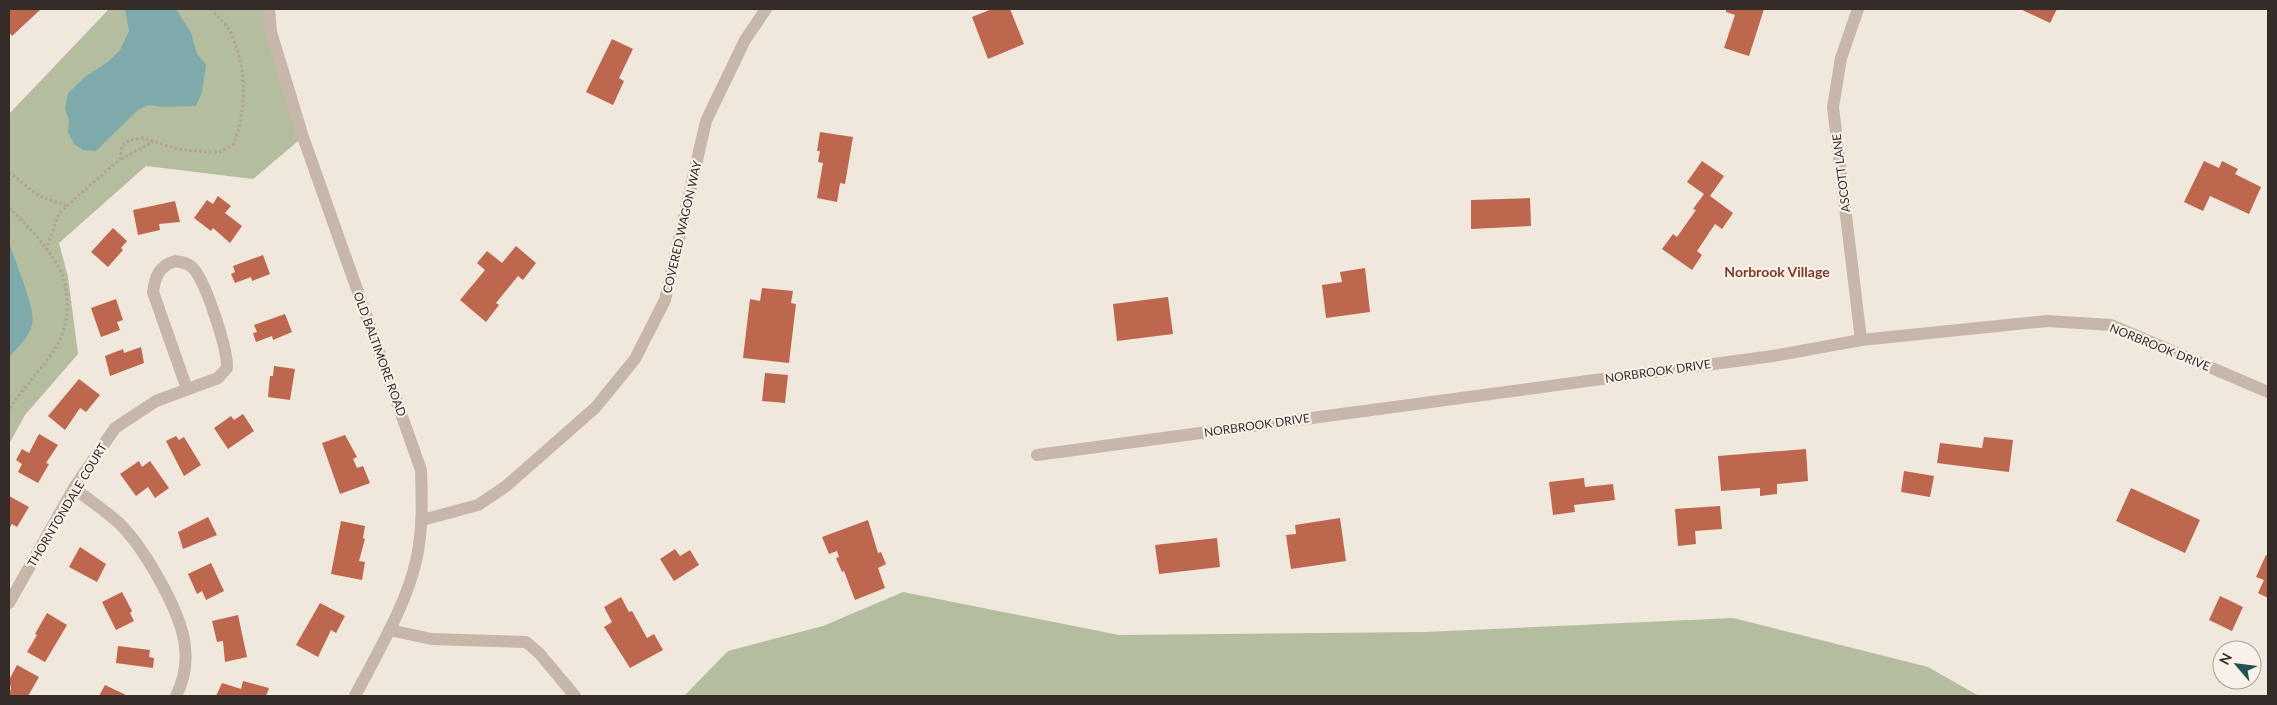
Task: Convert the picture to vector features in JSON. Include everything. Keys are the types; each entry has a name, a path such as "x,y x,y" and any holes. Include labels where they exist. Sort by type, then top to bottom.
{"street":[{"name":"OLD BALTIMORE ROAD","path":"269,9 271,32 302,137 421,470 422,520 416,562 389,630 355,696"},
{"name":"COVERED WAGON WAY","path":"422,520 478,506 506,487 595,408 635,359 665,300 706,121 745,40 766,9"},
{"name":"ASCOTT LANE","path":"1858,9 1841,58 1833,107 1861,340"},
{"name":"THORNTONDALE COURT","path":"9,603 74,488 115,428 156,401 187,389 223,375 227,368 228,359 224,342 199,277 191,266 175,261 164,266 158,272 153,292 187,389"},
{"name":"NORBROOK DRIVE","path":"1037,454 1773,356 1861,340 2047,321 2111,325 2268,392"},
{"path":"74,488 119,523 139,546 171,603 186,646 186,665 176,696"},
{"path":"389,630 432,639 526,642 540,653 576,696"}],"path":[{"path":"120,159 122,146 130,140 143,138 177,149 206,152 220,152 234,144 239,131 245,86 242,66 230,32 211,9"},
{"path":"46,250 52,228 59,213 120,159 153,142"},
{"path":"9,172 39,196 67,206"},
{"path":"9,208 35,233 63,277 67,308 64,329 58,344 9,409"}],"green space":[{"path":"109,9 269,9 303,137 253,179 146,166 59,243 68,277 78,354 25,415 9,444 9,114"},
{"path":"903,592 1119,635 1425,632 1733,618 1928,667 1979,696 684,696 728,651 823,626"}],"water":[{"path":"125,9 176,9 191,33 197,54 206,65 202,92 196,106 164,107 148,105 138,110 96,151 83,150 74,144 68,132 69,120 65,109 68,93 120,50 129,31"},
{"path":"9,242 28,297 33,318 28,334 9,357"}],"building":[{"path":"9,9 41,9 12,36 9,32"},
{"path":"992,9 1010,9 1024,44 988,59 972,17"},
{"path":"1726,9 1764,9 1749,56 1724,48 1735,15 1726,12"},
{"path":"2020,9 2057,9 2050,23"},
{"path":"612,39 633,49 619,78 624,81 613,105 586,92"},
{"path":"820,132 853,137 845,184 840,183 837,202 817,198 823,163 818,162 820,151 817,151"},
{"path":"1702,161 1724,176 1710,196 1733,213 1722,229 1715,224 1697,251 1702,255 1692,270 1662,249 1673,234 1677,237 1696,210 1693,209 1704,194 1687,182"},
{"path":"2204,161 2219,168 2222,161 2238,169 2235,174 2261,187 2249,214 2210,196 2203,211 2184,202"},
{"path":"218,196 231,206 225,213 242,226 230,243 213,228 211,231 194,218 207,200 213,204"},
{"path":"1530,198 1531,226 1471,229 1471,200"},
{"path":"175,201 180,222 159,224 160,230 138,235 133,210"},
{"path":"113,228 127,241 121,248 123,250 108,267 91,252"},
{"path":"516,246 536,263 523,280 518,276 496,303 499,305 486,322 460,300 485,270 477,263 487,251 502,263"},
{"path":"263,255 270,274 252,281 251,277 235,283 231,274 235,272 233,266"},
{"path":"1365,268 1370,312 1326,318 1322,285 1342,282 1340,272"},
{"path":"762,288 793,291 791,303 796,304 789,363 743,358 750,299 760,301"},
{"path":"1168,297 1173,334 1117,341 1113,304"},
{"path":"116,299 123,320 117,322 120,330 101,337 91,308"},
{"path":"285,314 292,332 273,340 272,336 256,342 253,333 257,332 254,325"},
{"path":"141,347 144,363 110,376 105,356 123,349 124,353"},
{"path":"274,366 295,369 290,400 268,397 270,376 273,376"},
{"path":"765,373 788,375 785,403 762,401"},
{"path":"79,379 100,395 86,412 80,408 65,430 48,416"},
{"path":"243,414 254,431 228,449 214,428 231,416 234,420"},
{"path":"39,434 58,445 46,463 49,464 38,483 18,472 22,464 16,460 22,449 29,453"},
{"path":"345,435 357,457 353,459 357,468 363,466 370,483 340,494 322,443"},
{"path":"176,436 179,440 184,437 201,465 184,476 166,441"},
{"path":"1984,437 2013,440 2009,472 1937,463 1940,443 1982,448"},
{"path":"1806,449 1808,481 1777,484 1777,494 1760,496 1760,488 1721,491 1718,456"},
{"path":"139,461 142,467 150,461 169,488 155,498 148,487 136,496 120,474"},
{"path":"1904,471 1934,476 1930,497 1901,492"},
{"path":"1584,478 1585,487 1613,484 1615,500 1574,505 1575,512 1553,515 1549,482"},
{"path":"2131,488 2200,520 2185,553 2116,521"},
{"path":"9,496 29,507 17,527 12,524 9,529"},
{"path":"1720,506 1722,529 1695,531 1696,544 1678,546 1675,509"},
{"path":"208,517 217,535 183,549 178,532"},
{"path":"1340,518 1346,561 1291,569 1286,535 1296,534 1295,525"},
{"path":"868,520 878,553 881,552 886,564 878,568 885,588 855,600 844,571 842,572 836,558 839,557 837,551 829,554 822,537"},
{"path":"341,521 365,526 363,538 365,539 359,561 365,562 362,580 331,574"},
{"path":"1217,538 1220,567 1159,574 1155,545"},
{"path":"80,547 106,564 97,582 69,567"},
{"path":"675,549 680,556 690,550 699,565 674,581 660,559"},
{"path":"2266,555 2268,556 2268,598 2258,593 2264,580 2256,577"},
{"path":"211,563 224,591 206,600 202,591 197,594 188,574"},
{"path":"122,592 132,611 130,613 134,621 116,630 102,602"},
{"path":"2220,596 2243,607 2232,631 2209,620"},
{"path":"621,597 629,612 632,611 647,638 654,634 663,650 630,668 604,627 612,622 604,607"},
{"path":"320,603 345,616 336,633 331,630 318,657 296,645"},
{"path":"47,613 67,625 45,662 27,652"},
{"path":"238,615 247,657 225,662 223,641 217,642 212,621"},
{"path":"118,646 150,650 149,657 154,658 153,668 116,663"},
{"path":"17,665 39,677 28,696 9,696 11,688 9,680"},
{"path":"243,681 269,688 266,696 216,696 222,683 241,689"},
{"path":"105,685 128,696 99,696"}],"district":[{"name":"Norbrook Village","path":"1777,271"}]}
